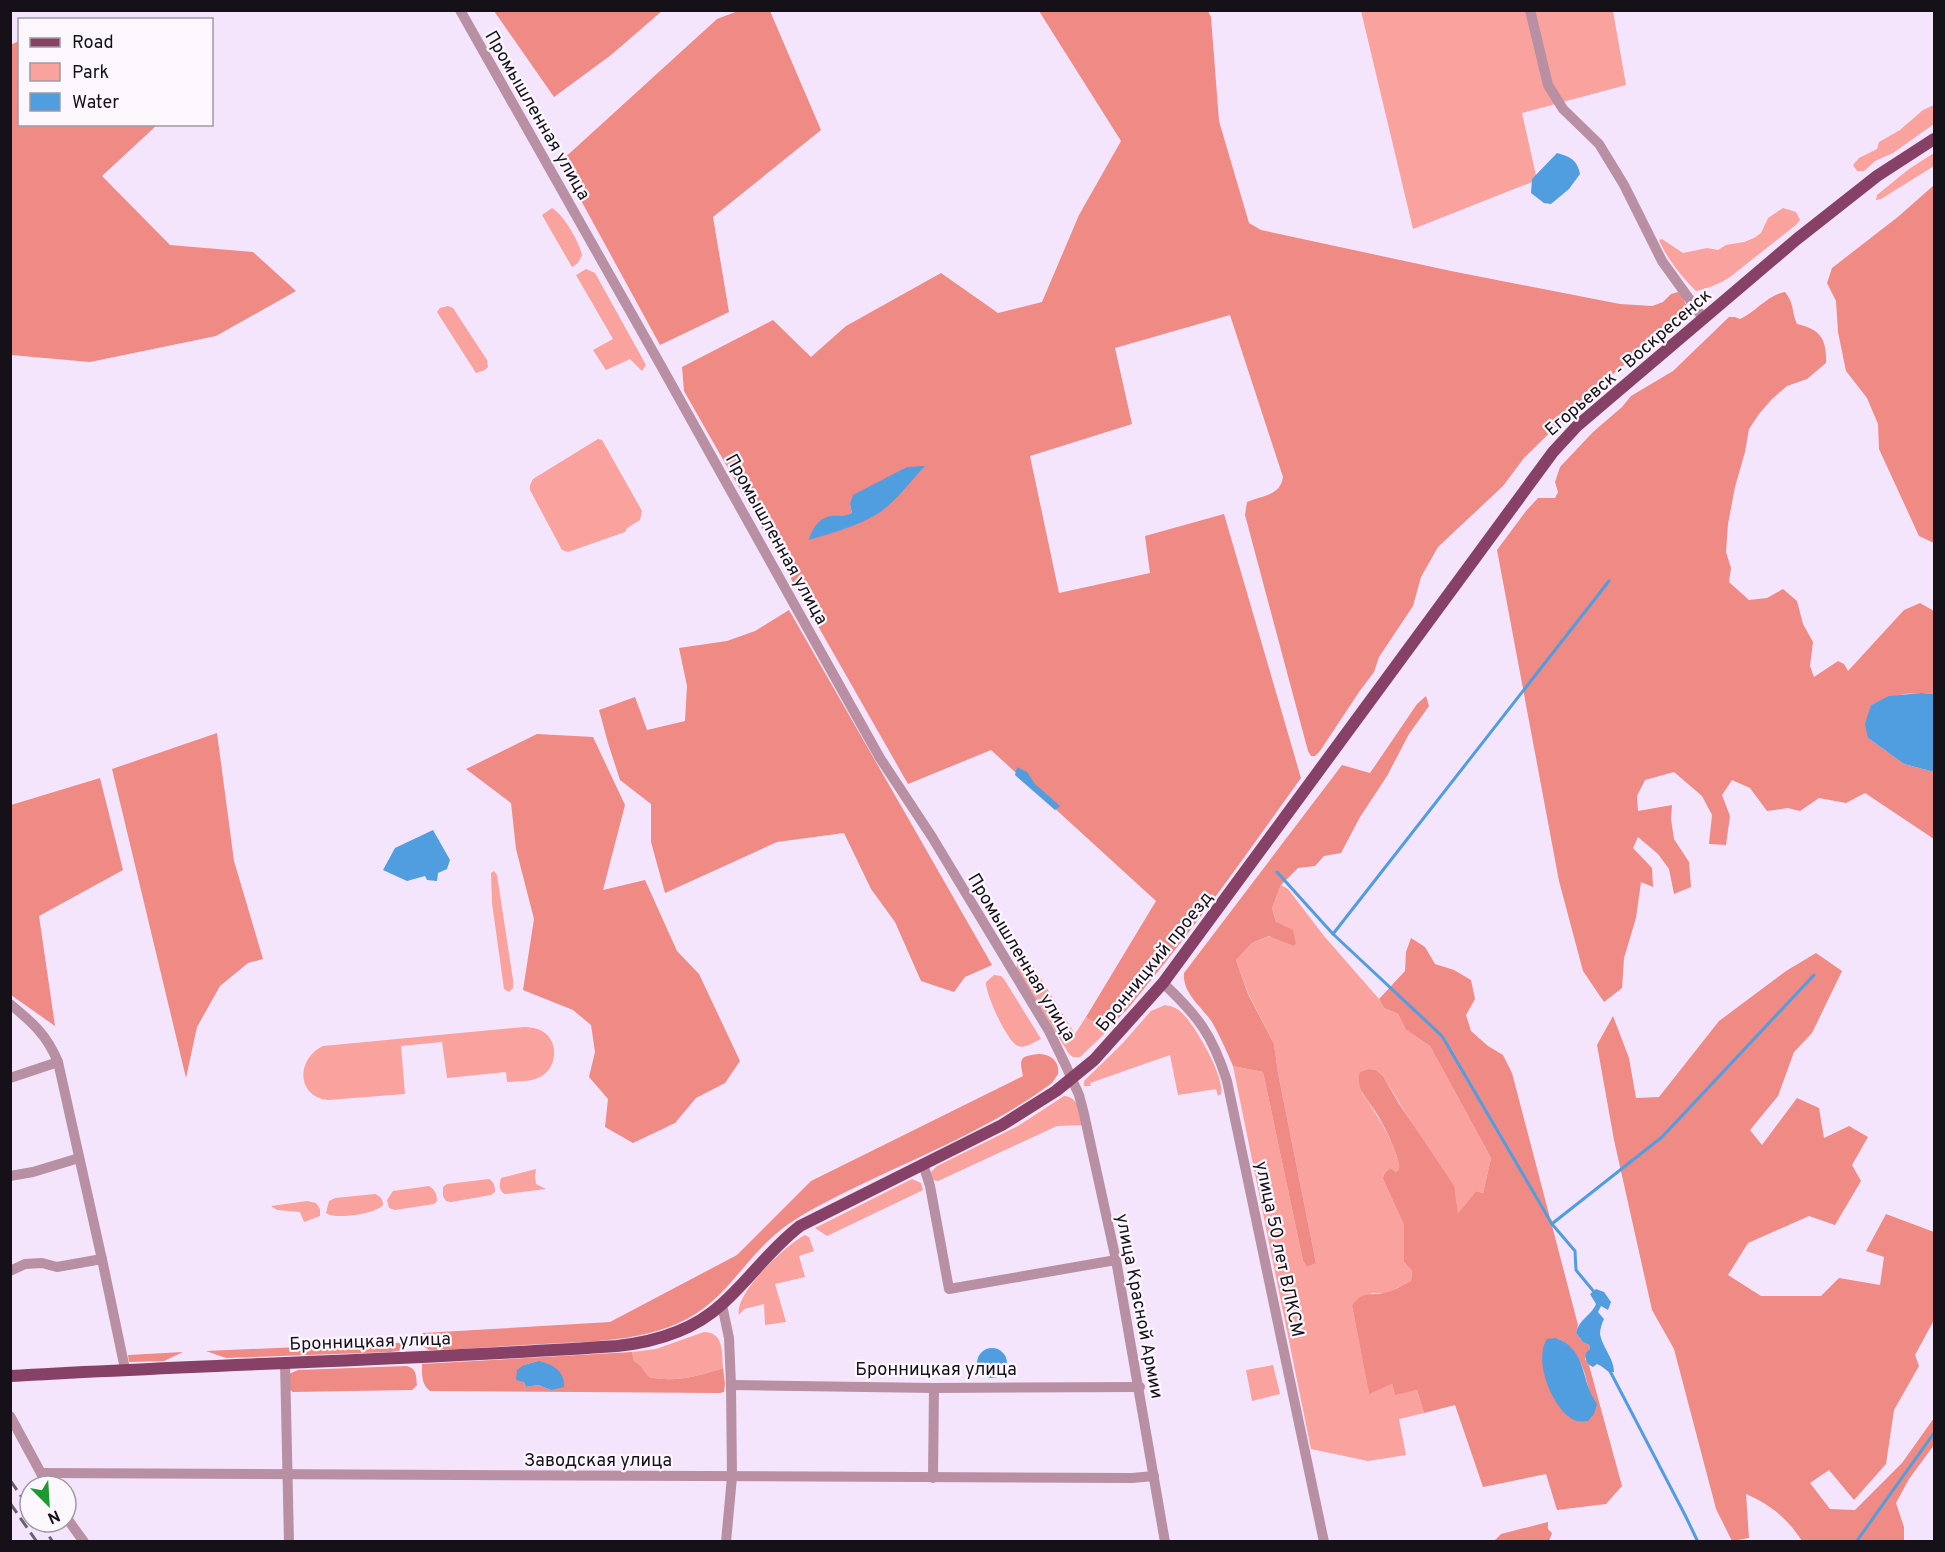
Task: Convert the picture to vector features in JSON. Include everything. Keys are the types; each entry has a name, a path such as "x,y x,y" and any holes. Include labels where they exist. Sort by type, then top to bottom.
{"main road":[{"name":"Егорьевск - Воскресенск","path":"1397,663 1553,452 1577,426 1797,239 1868,183 1916,149 1935,139"},
{"name":"Бронницкий проезд","path":"722,1305 773,1250 801,1226 1020,1114 1056,1091 1094,1060 1163,983 1397,663"},
{"name":"Бронницкая улица","path":"10,1376 494,1353 631,1344 653,1340 675,1332 708,1316 722,1305"}],"street":[{"name":"Промышленная улица","path":"460,10 880,758 932,837 1049,1031 1071,1079"},
{"path":"1530,10 1548,86 1563,109 1599,144 1624,185 1662,261 1703,318"},
{"name":"улица 50 лет ВЛКСМ","path":"1163,983 1202,1024 1221,1061 1227,1081 1324,1542"},
{"path":"10,1004 37,1026 58,1062 125,1369"},
{"path":"10,1078 58,1062"},
{"name":"улица Красной Армии","path":"1071,1079 1084,1114 1116,1260 1140,1387 1165,1542"},
{"path":"10,1176 33,1172 79,1158"},
{"path":"923,1164 930,1186 949,1289 1116,1260"},
{"path":"10,1271 25,1264 42,1263 57,1267 102,1259"},
{"path":"722,1305 729,1338 731,1385 732,1477 726,1542"},
{"path":"285,1362 289,1542"},
{"name":"Бронницкая улица","path":"731,1385 934,1388 1140,1387"},
{"path":"933,1478 934,1388"},
{"path":"10,1416 41,1473"},
{"name":"Заводская улица","path":"41,1473 933,1478 1132,1478 1154,1476"}],"green space":[{"path":"1361,11 1613,11 1626,85 1522,113 1537,180 1413,229"},
{"path":"1934,105 1934,124 1893,153 1875,161 1864,171 1857,171 1853,165 1859,158 1877,149 1879,142 1900,130 1923,110"},
{"path":"1934,153 1934,166 1876,200 1877,195 1909,169"},
{"path":"552,208 566,223 582,255 578,263 572,267 542,215"},
{"path":"1783,208 1796,212 1800,220 1797,224 1730,277 1714,286 1700,290 1696,291 1680,274 1659,240 1662,239 1683,253 1707,248 1718,250 1726,245 1754,238 1761,233 1768,218"},
{"path":"586,269 595,273 646,365 642,371 630,359 606,370 593,350 613,339 576,275"},
{"path":"448,306 453,308 487,360 488,367 485,370 476,373 437,312 440,308"},
{"path":"598,439 602,440 642,511 640,520 627,528 625,532 568,552 562,550 530,490 530,485 533,479"},
{"path":"494,871 497,875 513,980 513,988 509,992 504,989 492,903 491,873"},
{"path":"1281,885 1288,889 1384,1008 1398,1014 1406,1030 1430,1046 1491,1158 1483,1193 1476,1191 1458,1215 1424,1143 1383,1076 1376,1070 1370,1069 1362,1093 1396,1152 1399,1169 1396,1172 1387,1170 1383,1179 1404,1225 1404,1262 1412,1271 1411,1281 1387,1293 1372,1293 1352,1306 1369,1393 1392,1384 1395,1394 1417,1390 1424,1413 1399,1419 1406,1455 1368,1461 1311,1449 1233,1066 1263,1072 1303,1261 1307,1267 1316,1263 1274,1044 1248,993 1236,960 1252,943 1270,936 1293,946 1276,922 1272,908"},
{"path":"1027,956 1075,1034 1086,1017 1102,1025 1112,1021 1126,1010 1080,1057 1073,1057 1069,1054 1016,968 1019,961"},
{"path":"994,975 1004,979 1041,1039 1021,1047 1013,1043 997,1017 989,996 986,982"},
{"path":"1165,1005 1180,1011 1194,1028 1214,1064 1221,1086 1221,1094 1218,1096 1216,1089 1178,1095 1170,1055 1090,1083 1091,1086 1084,1086 1084,1081 1122,1044 1151,1011"},
{"path":"524,1027 542,1031 552,1041 554,1048 550,1068 540,1077 532,1080 507,1082 506,1072 447,1078 442,1042 401,1046 405,1094 328,1100 317,1097 305,1085 303,1076 308,1059 323,1046"},
{"path":"1064,1096 1076,1102 1083,1125 1057,1126 938,1181 932,1180 931,1172 937,1166 1018,1126"},
{"path":"536,1169 536,1184 546,1189 505,1194 502,1191 501,1178"},
{"path":"489,1179 495,1188 495,1192 491,1195 451,1202 446,1201 443,1196 443,1187 447,1184"},
{"path":"912,1179 921,1183 923,1190 827,1236 815,1228"},
{"path":"429,1186 436,1194 437,1201 434,1204 395,1210 389,1208 387,1200 393,1191"},
{"path":"375,1194 381,1198 383,1205 372,1211 346,1216 326,1213 329,1201 335,1198"},
{"path":"307,1201 316,1203 320,1209 320,1216 304,1222 300,1212 277,1210 271,1206"},
{"path":"805,1235 809,1237 814,1251 799,1256 805,1277 775,1284 786,1322 765,1325 764,1304 744,1309 739,1315 745,1294 753,1282 786,1248"},
{"path":"704,1332 711,1333 719,1339 723,1368 687,1378 659,1379 649,1377 634,1361 632,1352 656,1349"},
{"path":"1273,1365 1280,1394 1252,1401 1246,1370"}],"shaded area":[{"path":"494,11 662,11 611,55 554,97"},
{"path":"738,11 770,11 821,130 713,217 729,312 660,345 560,162 717,19"},
{"path":"1039,11 1208,11 1211,17 1219,121 1249,223 1261,230 1620,304 1652,306 1678,292 1688,309 1685,314 1588,395 1524,458 1503,486 1438,547 1421,577 1413,606 1379,657 1374,672 1315,756 1311,756 1308,751 1245,515 1247,502 1275,491 1283,477 1230,315 1115,348 1132,424 1030,456 1059,593 1150,573 1145,536 1224,514 1301,778 1228,880 1132,1003 1116,1020 1101,1024 1086,1017 1156,901 991,750 908,784 684,391 682,367 773,320 811,357 846,326 941,273 998,313 1042,302 1079,215 1121,141","holes":["850,504 879,512 844,529 831,516 842,518 852,513"]},
{"path":"18,41 18,126 156,126 102,176 170,245 253,252 296,291 216,336 90,362 11,355 10,45"},
{"path":"1934,185 1934,543 1919,536 1879,449 1878,424 1867,398 1846,371 1838,332 1836,301 1827,283 1832,268 1899,216"},
{"path":"1785,292 1797,324 1817,332 1823,341 1826,363 1807,379 1787,386 1772,399 1749,429 1728,524 1726,552 1731,568 1729,582 1749,600 1767,598 1783,589 1797,601 1803,624 1813,642 1810,666 1814,677 1838,661 1844,664 1848,671 1904,610 1920,603 1934,611 1934,694 1902,695 1871,705 1868,738 1904,764 1934,772 1934,839 1865,793 1846,803 1819,798 1800,811 1788,808 1767,811 1750,788 1732,780 1722,795 1730,816 1726,845 1709,844 1712,815 1702,796 1674,772 1645,780 1637,796 1638,811 1672,805 1671,819 1674,839 1689,862 1691,887 1674,894 1669,869 1658,854 1638,837 1633,848 1652,868 1653,887 1641,882 1636,918 1624,958 1622,988 1604,1002 1583,971 1559,881 1497,550 1538,498 1555,498 1558,492 1555,482 1560,467 1631,396 1673,371 1729,317 1740,319 1773,296"},
{"path":"789,610 992,965 965,977 954,992 921,981 895,922 871,889 844,833 777,842 665,893 651,842 651,804 620,780 599,710 635,697 647,730 685,721 687,686 679,648 727,641 755,631"},
{"path":"1426,696 1429,706 1409,734 1341,853 1324,856 1315,866 1298,868 1281,885 1272,908 1276,922 1293,930 1296,944 1293,946 1269,936 1252,943 1236,960 1248,994 1274,1044 1316,1263 1307,1267 1303,1261 1263,1072 1233,1066 1212,1022 1189,993 1184,973 1342,765 1370,773 1417,704"},
{"path":"217,733 234,861 263,959 248,963 220,986 197,1027 186,1078 112,769"},
{"path":"537,734 593,737 625,805 603,890 645,880 677,951 699,974 740,1061 725,1083 696,1098 675,1123 633,1143 605,1127 608,1099 589,1077 595,1052 591,1025 573,1010 523,990 534,919 516,849 511,803 466,769"},
{"path":"100,778 123,870 39,916 55,1026 11,995 11,805"},
{"path":"1411,938 1425,947 1435,964 1454,970 1471,980 1475,999 1466,1015 1471,1031 1503,1055 1512,1073 1578,1325 1576,1333 1583,1342 1589,1345 1590,1349 1585,1359 1589,1365 1622,1486 1606,1504 1557,1510 1546,1474 1483,1487 1455,1405 1424,1413 1417,1390 1395,1395 1392,1384 1369,1394 1352,1306 1364,1295 1388,1292 1411,1281 1412,1271 1404,1262 1404,1225 1383,1179 1388,1170 1396,1172 1399,1164 1382,1123 1360,1088 1360,1072 1376,1070 1383,1076 1454,1186 1458,1214 1476,1191 1483,1193 1491,1158 1430,1046 1406,1030 1398,1014 1384,1008 1379,999 1405,971 1406,952","holes":["1556,1338 1564,1342 1580,1361 1590,1394"]},
{"path":"1816,953 1842,971 1812,1033 1794,1052 1778,1096 1750,1130 1762,1145 1797,1098 1819,1108 1824,1138 1849,1126 1868,1137 1852,1165 1861,1181 1835,1225 1809,1216 1748,1243 1728,1275 1761,1296 1821,1296 1839,1278 1880,1285 1884,1257 1866,1251 1886,1214 1934,1232 1934,1320 1915,1355 1919,1366 1894,1410 1886,1464 1854,1500 1829,1470 1810,1483 1830,1509 1855,1510 1902,1463 1934,1418 1934,1445 1909,1479 1896,1503 1904,1527 1904,1541 1802,1541 1778,1513 1746,1494 1749,1538 1732,1541 1716,1509 1674,1349 1652,1310 1614,1140 1597,1045 1613,1016 1629,1058 1636,1098 1659,1097 1719,1021 1786,971"},
{"path":"1039,1054 1051,1057 1058,1066 1058,1074 1052,1083 1024,1102 965,1135 841,1194 793,1221 751,1258 713,1301 686,1319 667,1328 627,1338 429,1350 423,1346 421,1338 423,1333 610,1322 737,1255 811,1181 1023,1076 1022,1059"},
{"path":"402,1343 403,1350 391,1352 226,1358 206,1351"},
{"path":"183,1352 164,1361 129,1362 128,1355"},
{"path":"632,1352 634,1361 649,1377 678,1379 723,1368 725,1384 724,1392 720,1393 430,1391 424,1382 422,1364","holes":["538,1361 551,1390 538,1385 526,1387 524,1365"]},
{"path":"406,1366 414,1371 416,1376 417,1385 412,1390 293,1392 289,1389 289,1374 298,1370"},
{"path":"1548,1522 1548,1529 1552,1533 1549,1541 1494,1541 1501,1534"}],"water":[{"path":"1557,153 1573,160 1580,174 1569,189 1551,204 1544,203 1531,193 1532,179"},
{"path":"925,466 879,513 836,532 809,540 814,528 823,519 852,513 850,504 853,495 907,467"},
{"path":"1934,694 1934,772 1904,764 1868,738 1865,724 1871,705 1889,696"},
{"path":"1017,767 1027,772 1035,784 1060,806 1055,810 1015,775"},
{"path":"433,830 450,860 447,869 438,873 437,881 427,880 425,876 407,881 383,870 395,848"},
{"path":"1596,1289 1604,1292 1611,1302 1608,1310 1601,1306 1598,1312 1604,1319 1600,1334 1614,1372 1609,1372 1597,1364 1593,1367 1586,1361 1589,1345 1583,1342 1576,1333 1580,1324 1596,1304 1590,1294"},
{"path":"1556,1338 1566,1343 1579,1358 1597,1404 1594,1414 1588,1421 1575,1421 1566,1414 1552,1395 1547,1383 1542,1359 1543,1348 1547,1339"},
{"path":"992,1348 1003,1352 1007,1363 1003,1374 992,1378 981,1374 977,1363 981,1352"},
{"path":"538,1361 557,1369 564,1381 564,1387 551,1390 538,1385 526,1387 524,1382 516,1380 517,1370 524,1365"}],"waterway":[{"path":"1333,934 1609,581"},
{"path":"1277,872 1333,934 1442,1036 1552,1224 1575,1251 1576,1270 1595,1293"},
{"path":"1553,1223 1662,1137 1814,975"},
{"path":"1610,1371 1698,1542"},
{"path":"1856,1542 1934,1433"}],"railway":[{"path":"10,1480 18,1492"},
{"path":"10,1503 37,1542"},
{"path":"47,1534 53,1542"}]}
